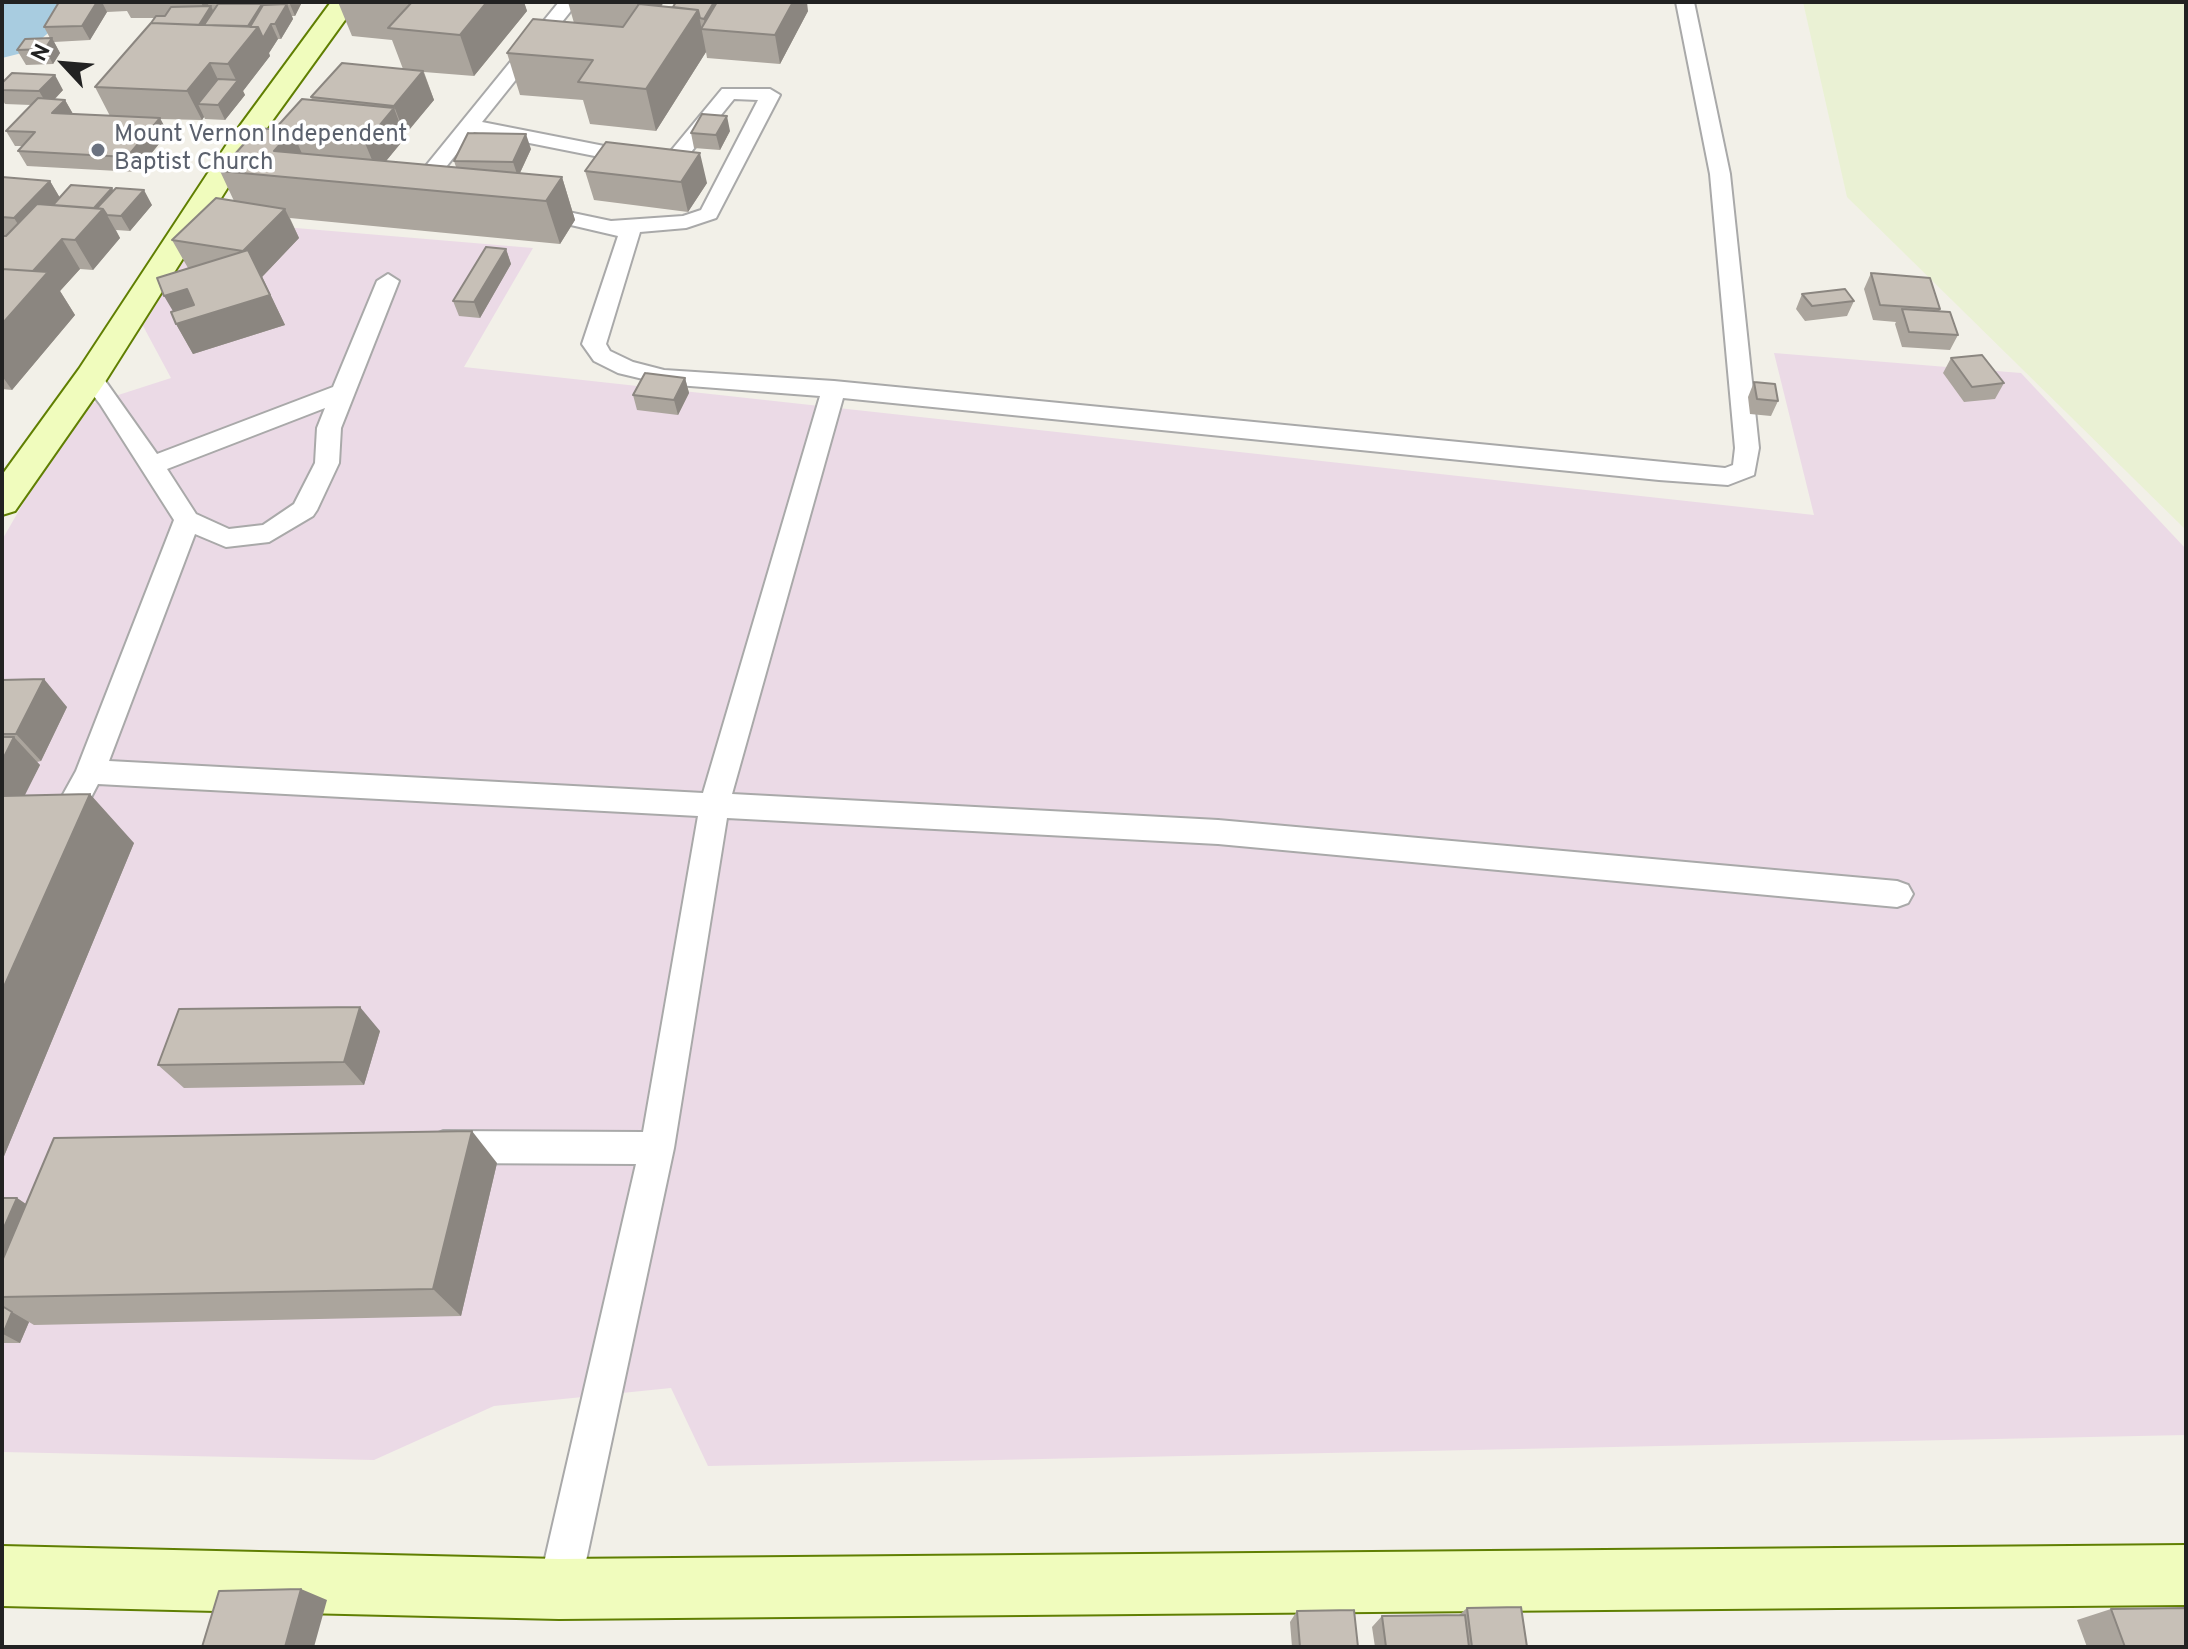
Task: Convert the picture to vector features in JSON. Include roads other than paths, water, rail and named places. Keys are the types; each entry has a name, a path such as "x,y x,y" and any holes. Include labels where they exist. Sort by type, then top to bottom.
{"street":[{"path":"2,502 91,377 241,144 345,2"},
{"path":"2,1576 559,1589 2186,1575"}],"lane":[{"path":"463,196 433,188 427,177 569,2"},
{"path":"509,205 630,232 594,344 602,356 626,368 664,377 834,389 1728,477 1745,469 1747,448 1720,174 1685,2"},
{"path":"535,44 565,46"},
{"path":"469,125 645,160 676,158 729,93 770,95 709,214 686,222 614,227"},
{"path":"91,377 153,465 187,520 226,538 269,533 304,510 327,463 329,428 388,281"},
{"path":"559,1589 594,1420 657,1148 714,807 834,389"},
{"path":"153,465 344,392"},
{"path":"60,827 90,772 187,520"},
{"path":"90,772 1218,832 1897,894"},
{"path":"404,1146 657,1148"}],"waterway":[{"path":"2,38 45,2"}],"place":[{"name":"Mount Vernon Independent Baptist Church","path":"98,150"}]}
